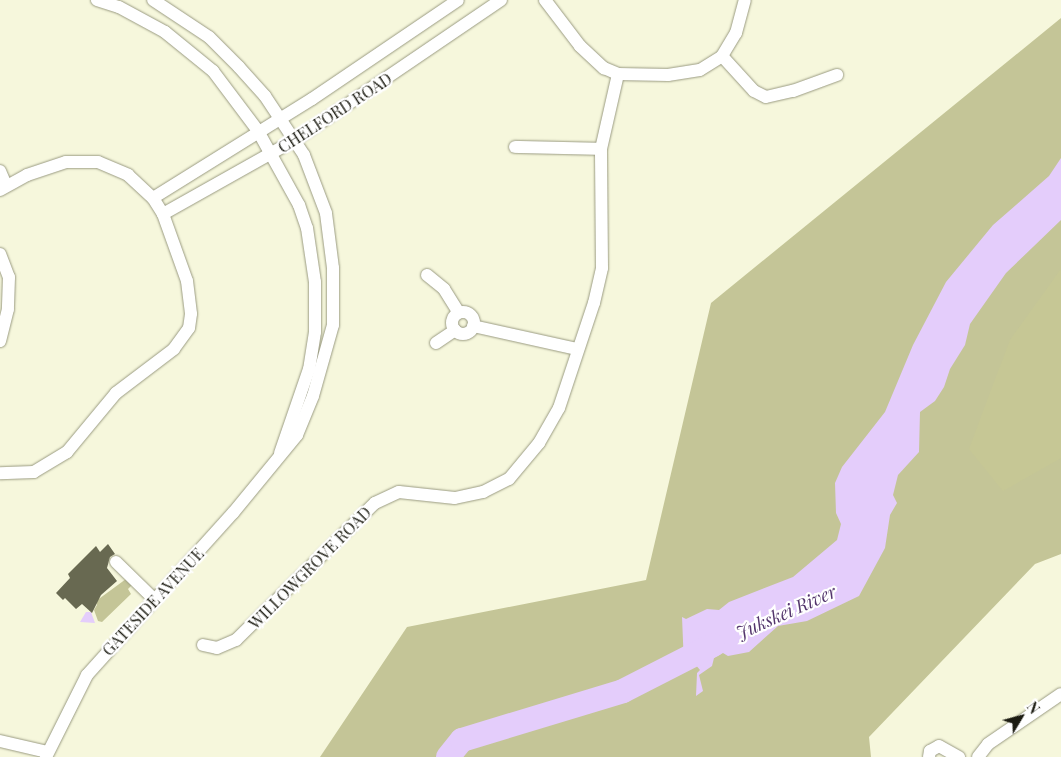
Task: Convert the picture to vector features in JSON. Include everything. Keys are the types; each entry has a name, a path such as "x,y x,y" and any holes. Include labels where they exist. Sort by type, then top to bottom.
{"street":[{"name":"GATESIDE AVENUE","path":"97,0 142,18 190,50 226,85 272,154 299,205 307,228 316,282 315,332 309,369 278,458"},
{"name":"GATESIDE AVENUE","path":"46,755 87,675 155,600 297,436 307,413 329,342 335,298 326,213 314,175 280,117 240,67 209,37 153,0"},
{"name":"CHELFORD ROAD","path":"153,198 280,117 312,99 458,0"},
{"name":"CHELFORD ROAD","path":"163,214 295,140 501,0"},
{"path":"545,0 580,46 604,68 618,74 687,73 722,56 736,33 745,0"},
{"path":"722,56 754,91 766,97 793,91 837,75"},
{"name":"WILLOWGROVE ROAD","path":"203,645 218,648 236,640 310,570 365,512 388,496 413,492 468,497 509,479 553,422 594,304 604,250 601,149 618,74"},
{"path":"515,147 601,149"},
{"path":"228,151 239,170"},
{"path":"0,171 3,188 66,162 98,162 128,175 153,198 163,214 190,298 191,314 184,338 116,392 79,440 54,462 26,473 0,473"},
{"path":"0,254 7,266 9,285 8,309 0,340"},
{"path":"428,275 444,289 460,313 471,315 473,326"},
{"path":"460,313 452,322 455,330 465,334 473,326"},
{"path":"473,326 577,349"},
{"path":"436,343 455,330"},
{"path":"116,562 155,600"},
{"path":"978,757 996,739 1061,694"},
{"path":"0,740 46,755"},
{"path":"929,757 930,751 939,746 959,757"}],"green space":[{"path":"1061,18 1061,554 1035,564 869,737 871,757 320,757 407,627 646,580 711,303"},
{"path":"1061,269 1061,458 1003,491 969,449 1010,340"},
{"path":"126,579 132,585 128,589 131,594 102,622 98,621 94,610 97,605 96,601"}],"water":[{"path":"1061,158 1061,220 1006,273 970,324 965,345 950,369 944,387 935,401 920,412 919,452 898,475 893,495 897,503 890,515 885,548 859,596 807,621 778,626 749,652 728,656 723,653 714,658 712,666 699,675 703,691 696,696 697,673 700,670 695,664 684,665 682,617 686,619 707,609 719,610 729,602 793,577 837,540 841,524 836,513 835,483 842,467 885,412 913,345 946,282 993,225 1049,176"},
{"path":"86,612 91,612 95,623 80,622"}],"building":[{"path":"108,544 115,554 110,557 107,568 117,581 101,595 92,613 82,604 76,609 65,598 63,600 56,593 70,578 68,574 96,546 100,552"}],"waterway":[{"name":"Jukskei River","path":"448,757 462,740 623,691 713,645"}]}
